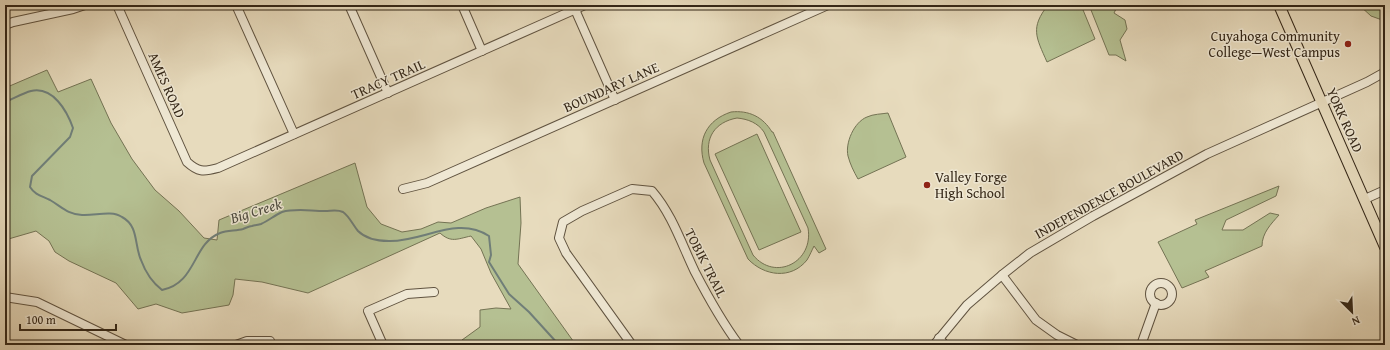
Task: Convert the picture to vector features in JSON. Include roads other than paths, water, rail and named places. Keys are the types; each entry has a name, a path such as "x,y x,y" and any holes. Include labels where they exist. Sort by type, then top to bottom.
{"main road":[{"name":"YORK ROAD","path":"1279,5 1385,247"}],"street":[{"path":"5,25 84,5"},
{"name":"AMES ROAD","path":"117,5 186,162 199,171"},
{"path":"236,5 294,134"},
{"path":"349,5 388,93"},
{"path":"462,5 482,51"},
{"name":"TRACY TRAIL","path":"199,171 218,168 482,51 574,7 585,5"},
{"name":"BOUNDARY LANE","path":"403,189 427,183 828,5"},
{"path":"574,7 615,100"},
{"name":"INDEPENDENCE BOULEVARD","path":"934,345 967,305 1030,253 1093,216 1201,157 1385,72"},
{"name":"TOBIK TRAIL","path":"632,345 566,253 559,238 563,222 582,211 632,188 652,191 662,203 695,272 722,321 739,345"},
{"path":"1365,199 1385,190"},
{"path":"1002,275 1036,320 1057,335 1077,345"},
{"path":"383,345 368,311 406,294 434,292"},
{"path":"5,298 37,302 126,345"},
{"path":"1141,345 1156,303"},
{"path":"939,338 945,345"},
{"path":"236,345 247,341 270,341"}],"waterway":[{"name":"Big Creek","path":"5,102 28,92 39,90 46,92 58,101 67,114 73,128 70,137 32,176 30,187 36,194 50,200 72,213 87,215 113,214 122,217 131,225 134,231 139,254 145,268 152,280 162,290 173,286 182,280 204,246 211,238 226,231 240,230 261,224 282,212 298,210 334,210 343,212 361,234 376,240 402,240 440,231 465,228 477,230 489,236 491,255 489,262 509,294 529,312 559,345"}],"place":[{"name":"Cuyahoga Community College—West Campus","path":"1348,44"},
{"name":"Valley Forge High School","path":"927,185"}]}
